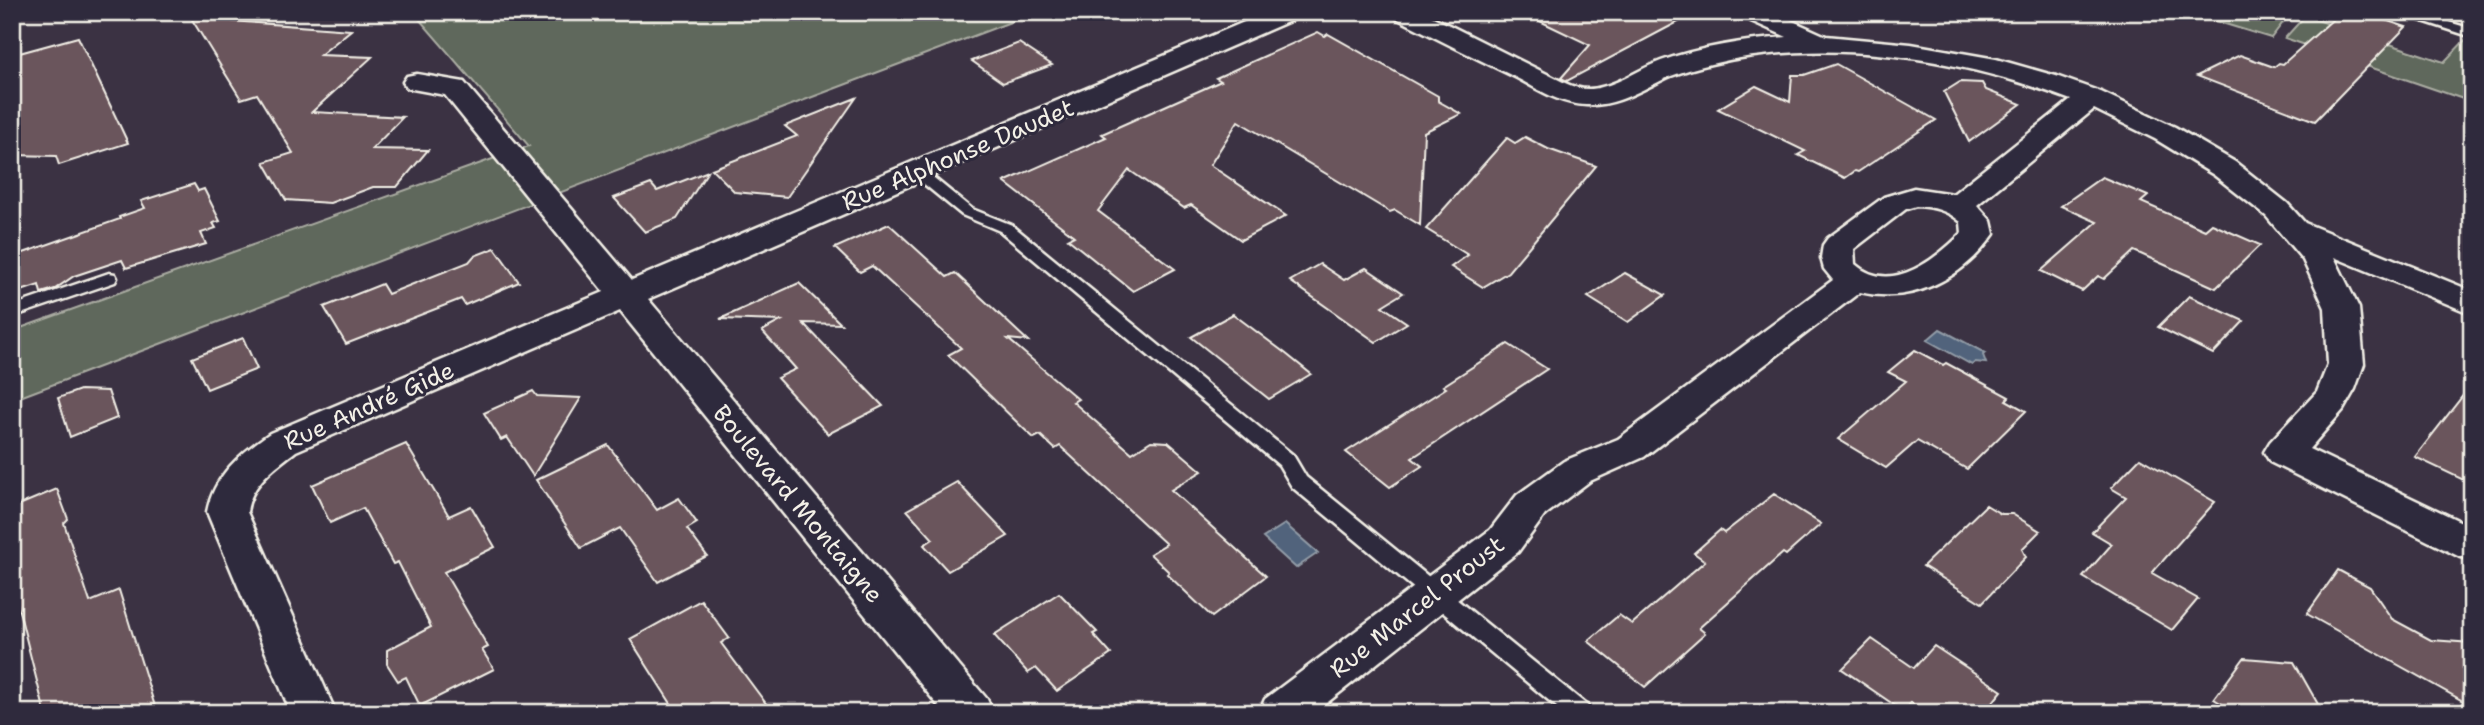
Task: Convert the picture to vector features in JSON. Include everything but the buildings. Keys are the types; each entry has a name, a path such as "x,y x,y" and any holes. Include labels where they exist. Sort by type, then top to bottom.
{"street":[{"name":"Rue Alphonse Daudet","path":"625,295 1290,12"},
{"path":"1403,12 1575,96 1610,95 1668,68 1710,55 1789,43 1824,44 1925,54 1998,68 2091,98 2147,122 2203,154 2254,189 2298,231 2328,273 2346,321 2346,365 2328,407 2283,452 2472,545"},
{"path":"1751,12 1824,44"},
{"name":"Boulevard Montaigne","path":"417,82 454,88 971,713"},
{"path":"1958,205 2091,98"},
{"path":"1929,198 1958,205 1976,221 1978,234 1913,284 1895,288 1854,280 1840,267 1836,253 1839,244 1902,199 1929,198"},
{"path":"2298,231 2472,303"},
{"name":"Rue Marcel Proust","path":"1281,713 1504,541 1531,505 1577,471 1631,448 1854,280"},
{"name":"Rue André Gide","path":"314,713 228,512 228,501 244,475 261,457 283,442 625,295"}],"lane":[{"path":"2401,12 2472,33"},
{"path":"918,172 967,212 1006,228 1286,460 1299,482 1580,713"},
{"path":"12,312 109,278"}],"green space":[{"path":"413,12 1037,12 12,400 12,331 529,146"},
{"path":"2186,12 2291,12 2271,38"},
{"path":"2305,16 2444,62 2467,38 2472,39 2472,102 2285,38"}],"water":[{"path":"1940,329 1985,353 1983,355 1986,363 1975,362 1972,365 1927,340"},
{"path":"1285,524 1318,553 1296,568 1263,538"}]}
